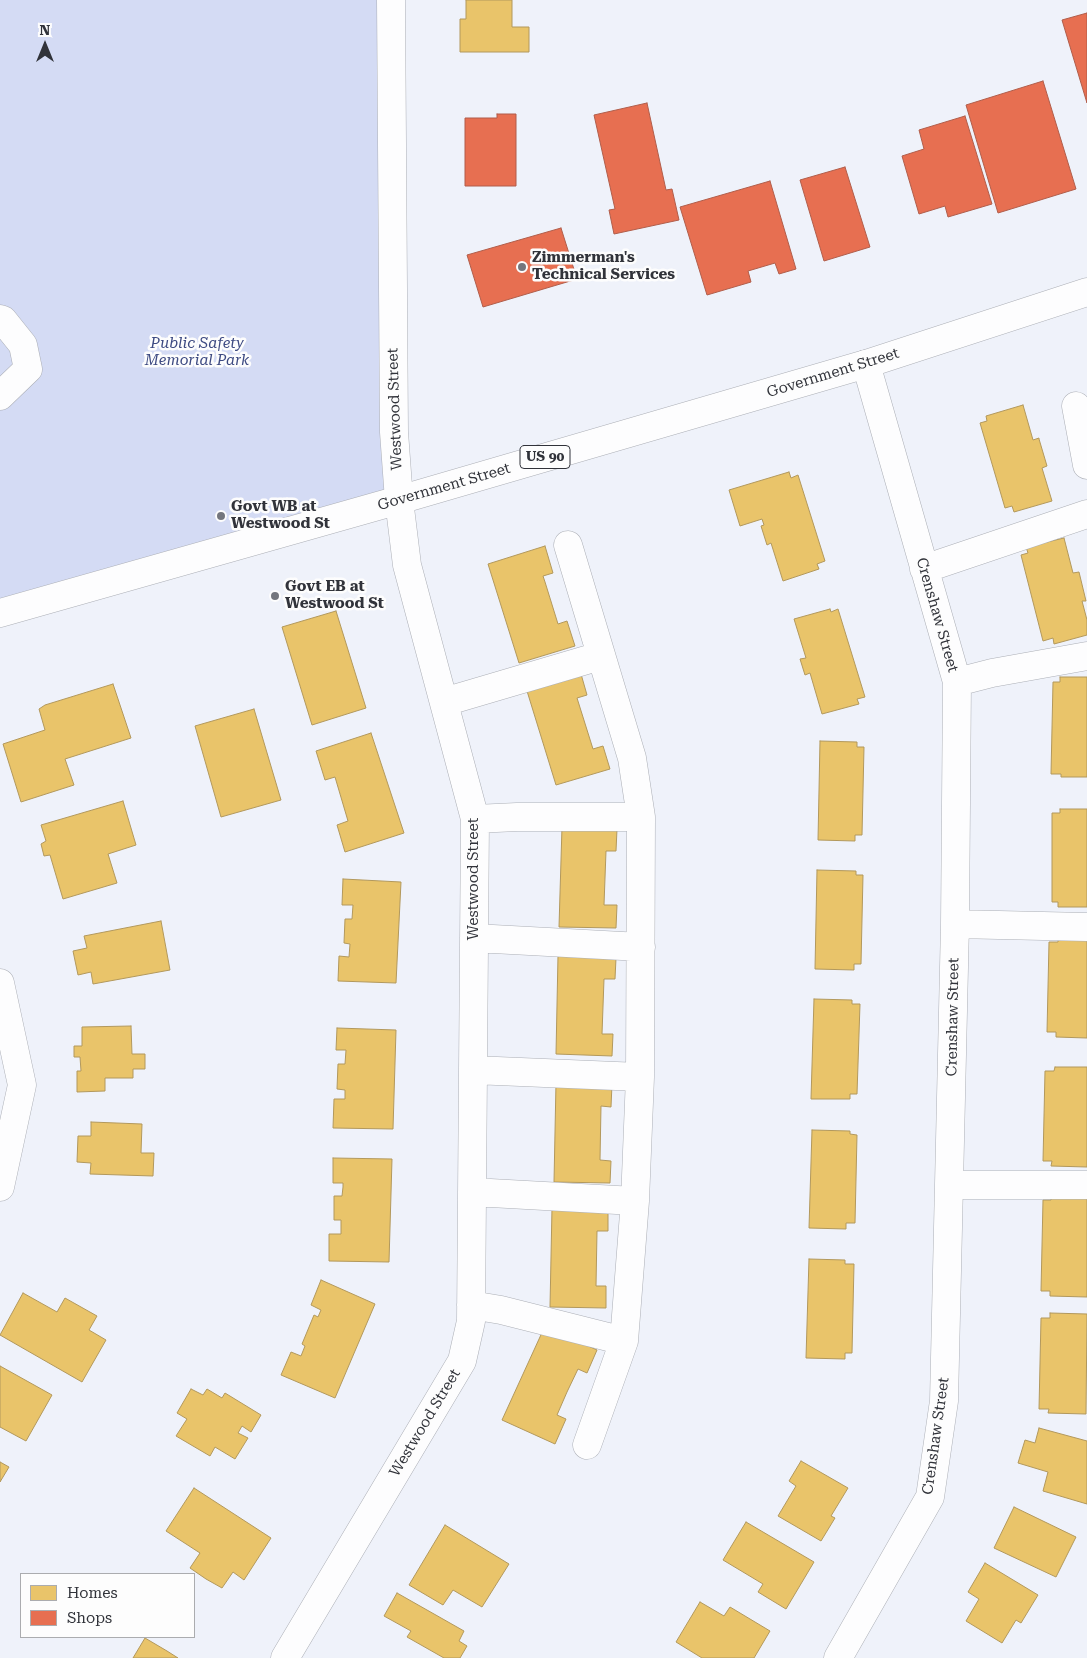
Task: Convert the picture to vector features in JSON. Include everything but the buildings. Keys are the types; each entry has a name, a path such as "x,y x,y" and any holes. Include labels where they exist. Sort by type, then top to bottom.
{"street":[{"name":"Westwood Street","path":"285,1658 462,1361 471,1320 475,818 407,565 399,500 394,432 391,0"},
{"name":"Government Street","path":"0,613 399,500 866,364 1087,292"},
{"path":"0,319 3,320 23,345 28,369 0,396"},
{"name":"Crenshaw Street","path":"838,1658 930,1497 944,1401 950,1185 957,682 866,364"},
{"path":"1076,406 1087,465"},
{"path":"924,569 1087,514"},
{"path":"568,546 632,758 641,817 640,1076 635,1202 624,1341 587,1445"},
{"path":"444,702 600,656"},
{"path":"957,682 992,673 1087,656"},
{"path":"475,818 641,817"},
{"path":"955,924 1087,927"},
{"path":"474,938 641,947"},
{"path":"0,983 22,1085 0,1187"},
{"path":"473,1070 640,1076"},
{"path":"950,1185 1087,1185"},
{"path":"472,1192 635,1202"},
{"path":"471,1305 501,1310 624,1341"}],"green space":[{"name":"Public Safety Memorial Park","path":"0,0 391,0 399,500 0,613"}],"place":[{"name":"Zimmerman's Technical Services","path":"522,267"},
{"name":"Govt WB at Westwood St","path":"221,516"},
{"name":"Govt EB at Westwood St","path":"275,596"}]}
